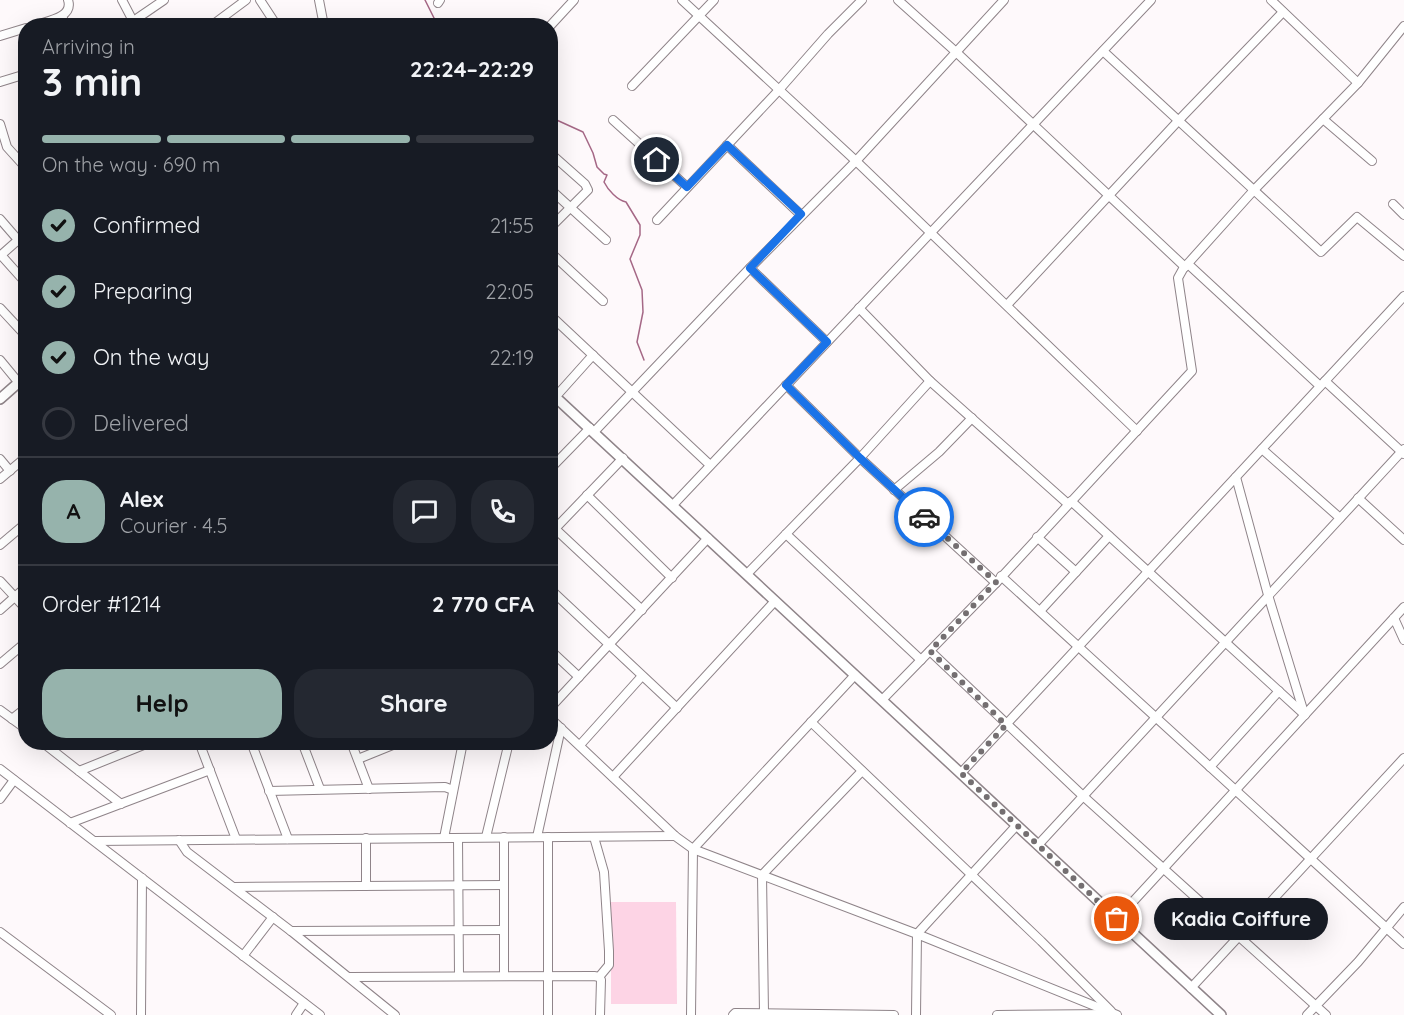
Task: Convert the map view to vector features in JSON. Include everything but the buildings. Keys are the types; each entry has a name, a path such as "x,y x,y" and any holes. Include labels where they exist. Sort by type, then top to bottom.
{"main road":[{"path":"0,399 18,383"},
{"path":"558,402 592,430 1221,1015"}],"street":[{"path":"56,18 70,9 68,0"},
{"path":"122,0 135,18"},
{"path":"137,18 164,0"},
{"path":"222,18 246,0"},
{"path":"260,0 272,18"},
{"path":"320,0 323,18"},
{"path":"557,18 574,0"},
{"path":"682,0 856,161 1137,430"},
{"path":"632,86 714,0"},
{"path":"657,220 862,0"},
{"path":"899,0 1109,196 1322,384 1403,452 1038,845"},
{"path":"558,462 633,392 801,214 856,161 1004,0"},
{"path":"672,505 1151,0"},
{"path":"1271,0 1358,82"},
{"path":"1007,305 1283,12"},
{"path":"882,700 999,579 1192,371 1178,278 1186,265 1254,190 1358,82 1404,26"},
{"path":"0,36 18,30"},
{"path":"1103,51 1321,252 1358,217 1404,256"},
{"path":"0,82 18,76"},
{"path":"1323,119 1372,160"},
{"path":"613,120 687,187"},
{"path":"0,124 8,147 18,159"},
{"path":"727,145 801,214"},
{"path":"558,160 588,186 588,190 558,220"},
{"path":"558,196 606,240"},
{"path":"1392,204 1404,215"},
{"path":"0,219 18,240 1,256 18,274"},
{"path":"558,259 603,301"},
{"path":"750,268 827,342"},
{"path":"961,773 1404,296"},
{"path":"1396,304 1404,311"},
{"path":"0,308 18,327"},
{"path":"859,308 930,381 1109,536 1305,715"},
{"path":"558,322 710,465"},
{"path":"558,391 593,355"},
{"path":"0,360 18,376"},
{"path":"747,574 860,458 930,381"},
{"path":"786,385 894,490 1040,611 1404,944"},
{"path":"894,490 939,452 972,418"},
{"path":"1262,449 1340,518"},
{"path":"0,459 10,471"},
{"path":"558,523 623,459"},
{"path":"0,479 18,464"},
{"path":"1236,477 1305,715"},
{"path":"587,495 672,578"},
{"path":"1358,498 1404,540"},
{"path":"0,546 18,530"},
{"path":"558,534 642,610"},
{"path":"786,534 921,660"},
{"path":"1040,611 1109,536"},
{"path":"1037,537 1076,572"},
{"path":"558,699 708,538"},
{"path":"0,580 18,600"},
{"path":"0,610 18,594"},
{"path":"558,597 677,708"},
{"path":"613,777 775,601"},
{"path":"1117,919 1404,607"},
{"path":"1394,618 1404,640"},
{"path":"0,664 18,649"},
{"path":"930,651 1083,796 1326,1015"},
{"path":"558,657 579,677"},
{"path":"691,1015 693,849 855,675"},
{"path":"580,746 642,676"},
{"path":"1210,767 1279,692"},
{"path":"0,710 18,723"},
{"path":"12,719 18,714"},
{"path":"811,722 1116,1015"},
{"path":"558,725 675,836 693,849 917,934 1116,1015"},
{"path":"558,742 561,728"},
{"path":"52,750 121,804"},
{"path":"79,771 131,750"},
{"path":"202,750 236,839"},
{"path":"254,750 288,839"},
{"path":"305,750 320,789"},
{"path":"354,750 369,789"},
{"path":"358,759 380,750"},
{"path":"444,838 461,750"},
{"path":"486,837 507,750"},
{"path":"537,837 556,750"},
{"path":"1191,988 1404,758"},
{"path":"0,769 320,1015"},
{"path":"70,823 210,770"},
{"path":"764,1013 762,876 862,771"},
{"path":"0,798 14,780"},
{"path":"269,791 446,787 453,790"},
{"path":"916,1015 917,934 1017,825"},
{"path":"95,842 675,836"},
{"path":"504,837 504,976"},
{"path":"548,1015 549,837"},
{"path":"350,977 599,977 607,969 609,951 604,872 594,837"},
{"path":"366,838 366,886"},
{"path":"458,838 459,976"},
{"path":"179,840 187,852 350,977 395,1015"},
{"path":"141,1015 142,878"},
{"path":"234,887 504,885"},
{"path":"1307,1015 1358,962 1404,907"},
{"path":"243,956 273,917"},
{"path":"291,931 504,930"},
{"path":"0,932 111,1015"},
{"path":"599,977 601,980 600,1015"},
{"path":"296,1015 304,1003"},
{"path":"733,1015 735,1013 894,1015"},
{"path":"997,1015 1116,1015"}],"shaded area":[{"path":"611,902 676,902 677,1004 611,1004"},
{"path":"1292,903 1310,920 1301,929 1283,913"}],"waterway":[{"path":"425,0 434,18"},
{"path":"558,121 583,132 597,167 607,175 604,182 616,197 626,202 640,225 640,235 630,259 642,290 643,312 637,342 644,360"}],"way so far":[{"path":"924,517 996,582 930,651 1006,725 961,773 1117,919"}],"place":[{"name":"Kadia Coiffure","path":"1117,919"}],"route":[{"path":"657,160 687,187 727,145 801,214 750,268 827,342 786,385 924,517"}]}
